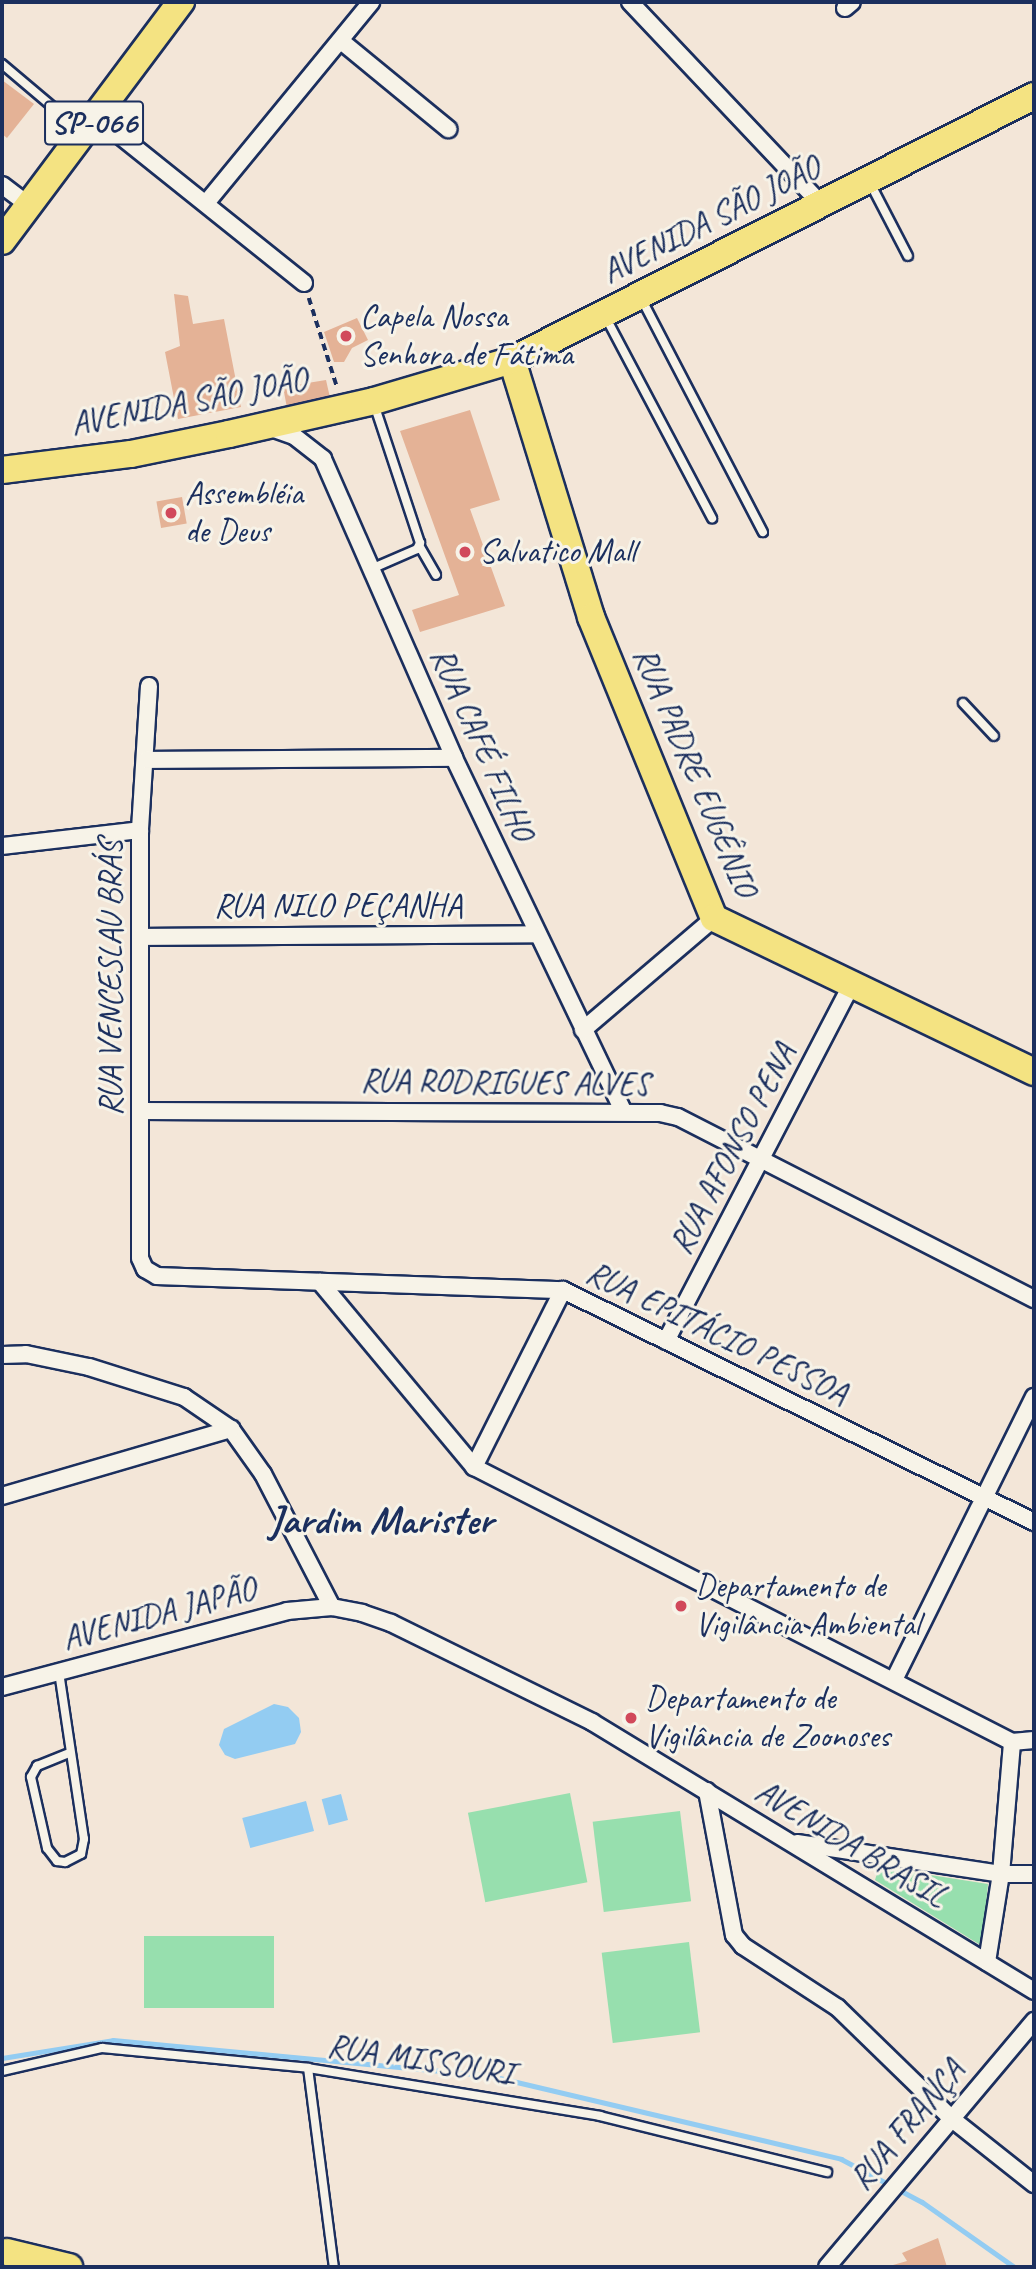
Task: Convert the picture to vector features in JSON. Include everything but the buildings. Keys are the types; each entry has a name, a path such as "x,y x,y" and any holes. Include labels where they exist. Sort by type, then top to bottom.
{"main road":[{"name":"SP-066","path":"2,241 91,126 181,2"},
{"name":"AVENIDA SÃO JOÃO","path":"2,470 131,454 265,426 373,401 512,360 1034,96"},
{"name":"RUA PADRE EUGÊNIO","path":"512,360 591,617 715,918 1034,1072"},
{"path":"6,2254 69,2267"}],"street":[{"path":"207,202 371,2"},
{"path":"630,2 821,204"},
{"path":"341,41 448,129"},
{"path":"91,126 207,202 304,283"},
{"path":"2,185 30,206"},
{"name":"RUA CAFÉ FILHO","path":"265,426 294,436 323,459 454,758 623,1111"},
{"name":"RUA VENCESLAU BRÁS","path":"145,1269 140,1258 140,831 149,686"},
{"path":"146,760 454,758"},
{"path":"2,846 140,831"},
{"path":"583,1030 715,918"},
{"name":"RUA NILO PEÇANHA","path":"141,937 537,934"},
{"name":"RUA AFONSO PENA","path":"666,1341 852,984"},
{"name":"RUA RODRIGUES ALVES","path":"140,1111 623,1111 678,1117 761,1162 1034,1299"},
{"name":"RUA EPITÁCIO PESSOA","path":"145,1269 157,1276 563,1290 1034,1522"},
{"path":"320,1282 474,1467 1012,1742 1034,1740"},
{"path":"474,1467 563,1290"},
{"path":"2,1355 26,1354 89,1367 172,1394 231,1429 263,1474 332,1607"},
{"path":"894,1680 1034,1397"},
{"path":"2,1496 231,1429"},
{"name":"AVENIDA JAPÃO","path":"2,1687 287,1611 332,1607"},
{"name":"AVENIDA BRASIL","path":"332,1607 403,1629 592,1722 1034,1990"},
{"path":"987,1962 1001,1874 1012,1742"},
{"path":"708,1791 734,1935 743,1946 838,2008 952,2119 1034,2183"},
{"path":"791,1843 1001,1874 1034,1874"},
{"name":"RUA FRANÇA","path":"827,2267 1034,2021"}],"lane":[{"path":"2,64 91,126"},
{"path":"869,180 908,256"},
{"path":"640,296 763,532"},
{"path":"603,314 712,518"},
{"path":"373,401 420,547 436,575"},
{"path":"372,569 420,547"},
{"path":"964,703 995,736"},
{"path":"59,1672 69,1754 84,1839 81,1854 65,1862 57,1861 47,1848 31,1777 37,1766 69,1754"},
{"name":"RUA MISSOURI","path":"2,2071 102,2048 308,2068 600,2116 827,2172"},
{"path":"308,2068 334,2267"}],"path":[{"path":"304,283 343,408"}],"green space":[{"path":"570,1793 587,1882 485,1902 468,1813"},
{"path":"680,1811 691,1901 604,1912 593,1822"},
{"path":"879,1867 988,1884 982,1946 875,1880"},
{"path":"144,1936 274,1936 274,2008 144,2008"},
{"path":"689,1942 700,2032 613,2043 602,1953"}],"water":[{"path":"274,1704 288,1707 299,1718 301,1732 295,1744 235,1759 225,1755 219,1745 224,1729"},
{"path":"341,1794 348,1820 329,1825 322,1799"},
{"path":"306,1801 314,1831 250,1848 242,1818"}],"waterway":[{"path":"2,2058 113,2040 491,2076 841,2159 922,2202 1014,2267"}],"place":[{"name":"Capela Nossa Senhora de Fátima","path":"346,336"},
{"name":"Assembléia de Deus","path":"171,513"},
{"name":"Salvatico Mall","path":"465,552"},
{"name":"Departamento de Vigilância Ambiental","path":"681,1606"},
{"name":"Departamento de Vigilância de Zoonoses","path":"631,1718"}],"district":[{"name":"Jardim Marister","path":"381,1520"}]}
